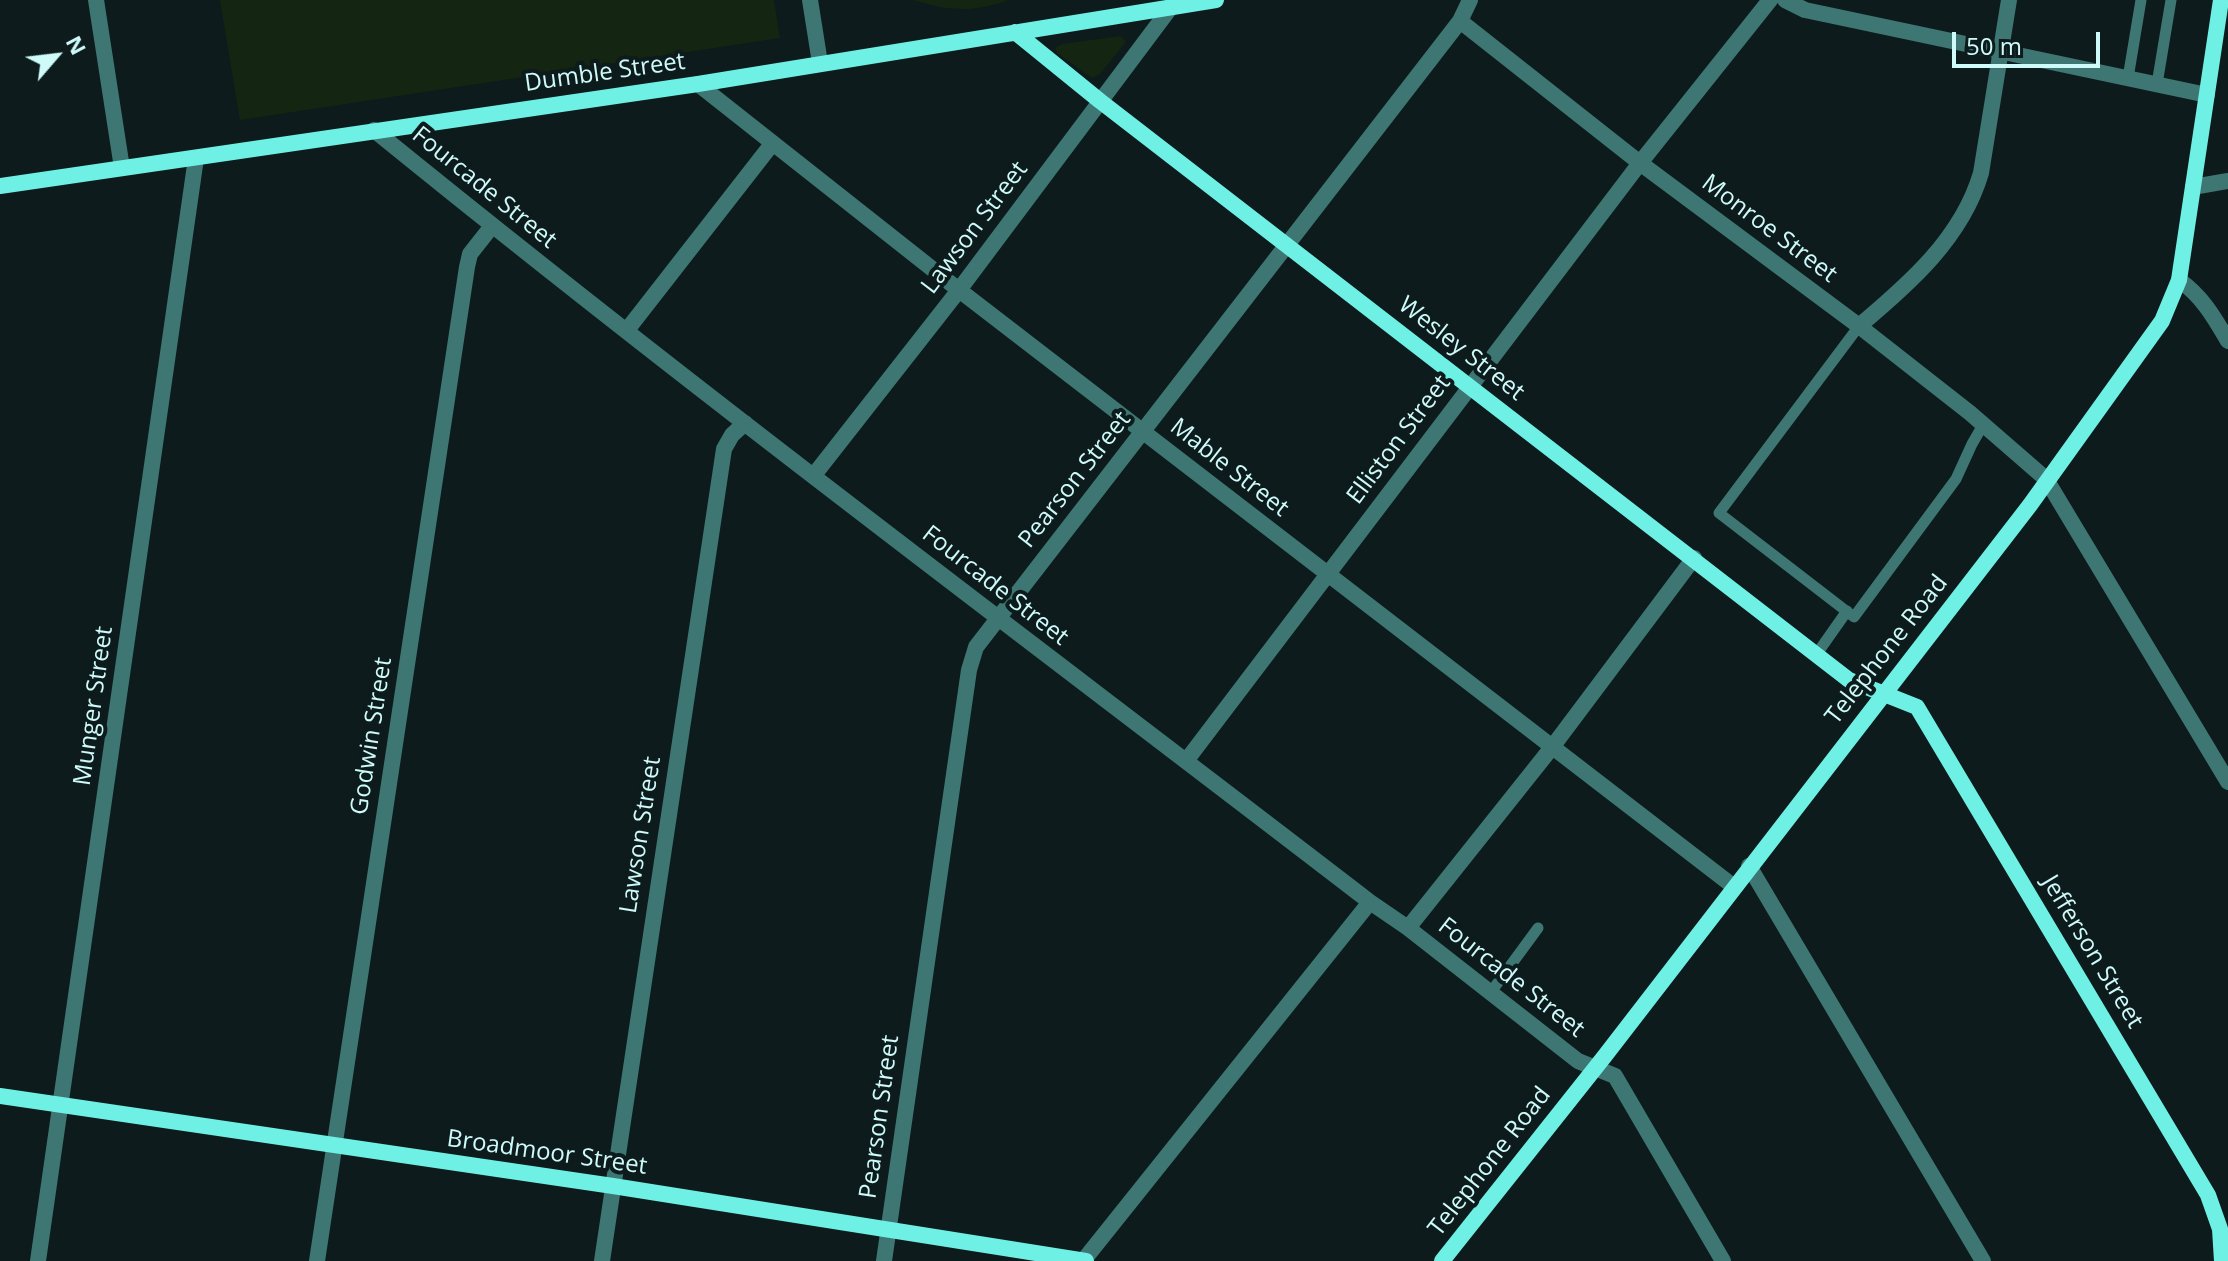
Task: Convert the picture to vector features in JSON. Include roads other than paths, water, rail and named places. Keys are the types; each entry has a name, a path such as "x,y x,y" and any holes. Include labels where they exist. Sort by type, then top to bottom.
{"street":[{"path":"96,0 122,168"},
{"path":"810,0 820,63"},
{"name":"Dumble Street","path":"0,186 698,84 1015,32 1124,7 1171,7 1216,0"},
{"name":"Pearson Street","path":"884,1261 969,670 976,647 1460,21 1470,0"},
{"name":"Elliston Street","path":"1186,761 1640,163 1770,0"},
{"path":"1785,0 1805,10 2207,95"},
{"path":"1859,326 1917,276 1961,219 1974,196 1981,173 2009,0"},
{"name":"Telephone Road","path":"1442,1261 2030,505 2162,321 2179,280 2221,0"},
{"name":"Lawson Street","path":"814,475 959,290 1171,7"},
{"name":"Monroe Street","path":"1460,21 1640,163 1859,326 2046,479 2228,782"},
{"name":"Wesley Street","path":"1015,32 1816,655 1849,680 1884,694"},
{"name":"Mable Street","path":"698,84 959,290 1733,886"},
{"name":"Fourcade Street","path":"374,130 492,226 997,619 1408,928 1578,1061 1615,1076 1723,1261"},
{"path":"627,330 772,144"},
{"name":"Munger Street","path":"38,1261 196,158"},
{"path":"2193,187 2228,181"},
{"name":"Godwin Street","path":"317,1261 467,267 470,254 492,226"},
{"path":"2179,280 2194,291 2209,309 2228,341"},
{"name":"Lawson Street","path":"602,1261 724,449 732,435 745,423"},
{"path":"1408,928 1553,746 1694,558"},
{"name":"Jefferson Street","path":"1884,694 1917,707 2208,1195 2220,1229 2222,1261"},
{"path":"1749,866 1983,1261"},
{"path":"1084,1261 1370,902"},
{"name":"Broadmoor Street","path":"0,1096 613,1186 1084,1261"}],"lane":[{"path":"2128,78 2141,0"},
{"path":"2157,84 2171,0"},
{"path":"1859,326 1719,513 1854,617 1956,479 1983,425"},
{"path":"1816,655 1847,611"},
{"path":"1491,992 1538,928"}]}
